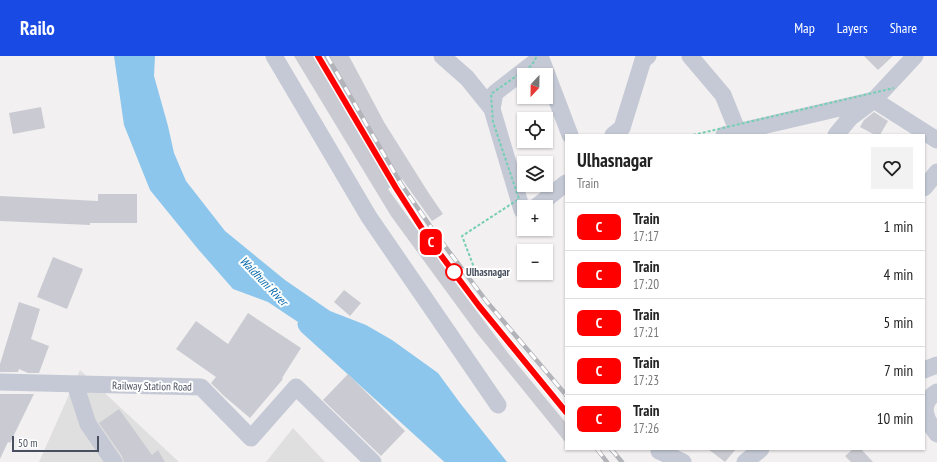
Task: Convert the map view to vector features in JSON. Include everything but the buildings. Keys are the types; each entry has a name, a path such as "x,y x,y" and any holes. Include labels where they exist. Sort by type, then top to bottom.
{"street":[{"path":"274,56 369,217 498,405"},
{"path":"442,56 467,78 492,109 519,200"},
{"path":"614,134 622,128 643,60 648,56"},
{"path":"690,56 723,95 731,133 874,100 937,140"},
{"path":"837,134 850,118 874,100 915,56"},
{"path":"492,109 495,93 539,57 570,134"},
{"path":"925,187 937,172"},
{"path":"545,200 565,184"},
{"path":"925,370 937,365"},
{"name":"Railway Station Road","path":"0,382 200,387 251,438 296,387 373,462"},
{"path":"74,384 88,424 114,462"},
{"path":"937,392 932,394 925,406 925,415 937,434"},
{"path":"745,462 760,450"},
{"path":"660,451 682,462"}],"path":[{"path":"519,200 493,122 491,94 532,65 539,57"},
{"path":"697,134 894,88"},
{"path":"475,270 462,236 517,207"}],"shaded area":[{"path":"80,370 179,462 39,462"},
{"path":"293,428 325,462 266,462"}],"water":[{"path":"114,56 155,56 154,76 174,153 186,181 225,231 285,280 330,311 366,325 392,340 438,373 507,462 447,462 442,457 433,437 420,419 376,374 268,302 233,289 150,190 124,125"}],"waterway":[{"name":"Waldhuni River","path":"308,324 460,462"}],"railway":[{"path":"318,56 385,171 428,238 478,304 565,411"},
{"path":"327,56 401,184 435,233 487,302 565,394"},
{"path":"598,450 607,462"},
{"path":"612,450 622,462"}],"train":[{"name":"C","path":"318,56 396,188 428,238 479,306 565,411"}],"place":[{"name":"Ulhasnagar","path":"454,272"}]}
